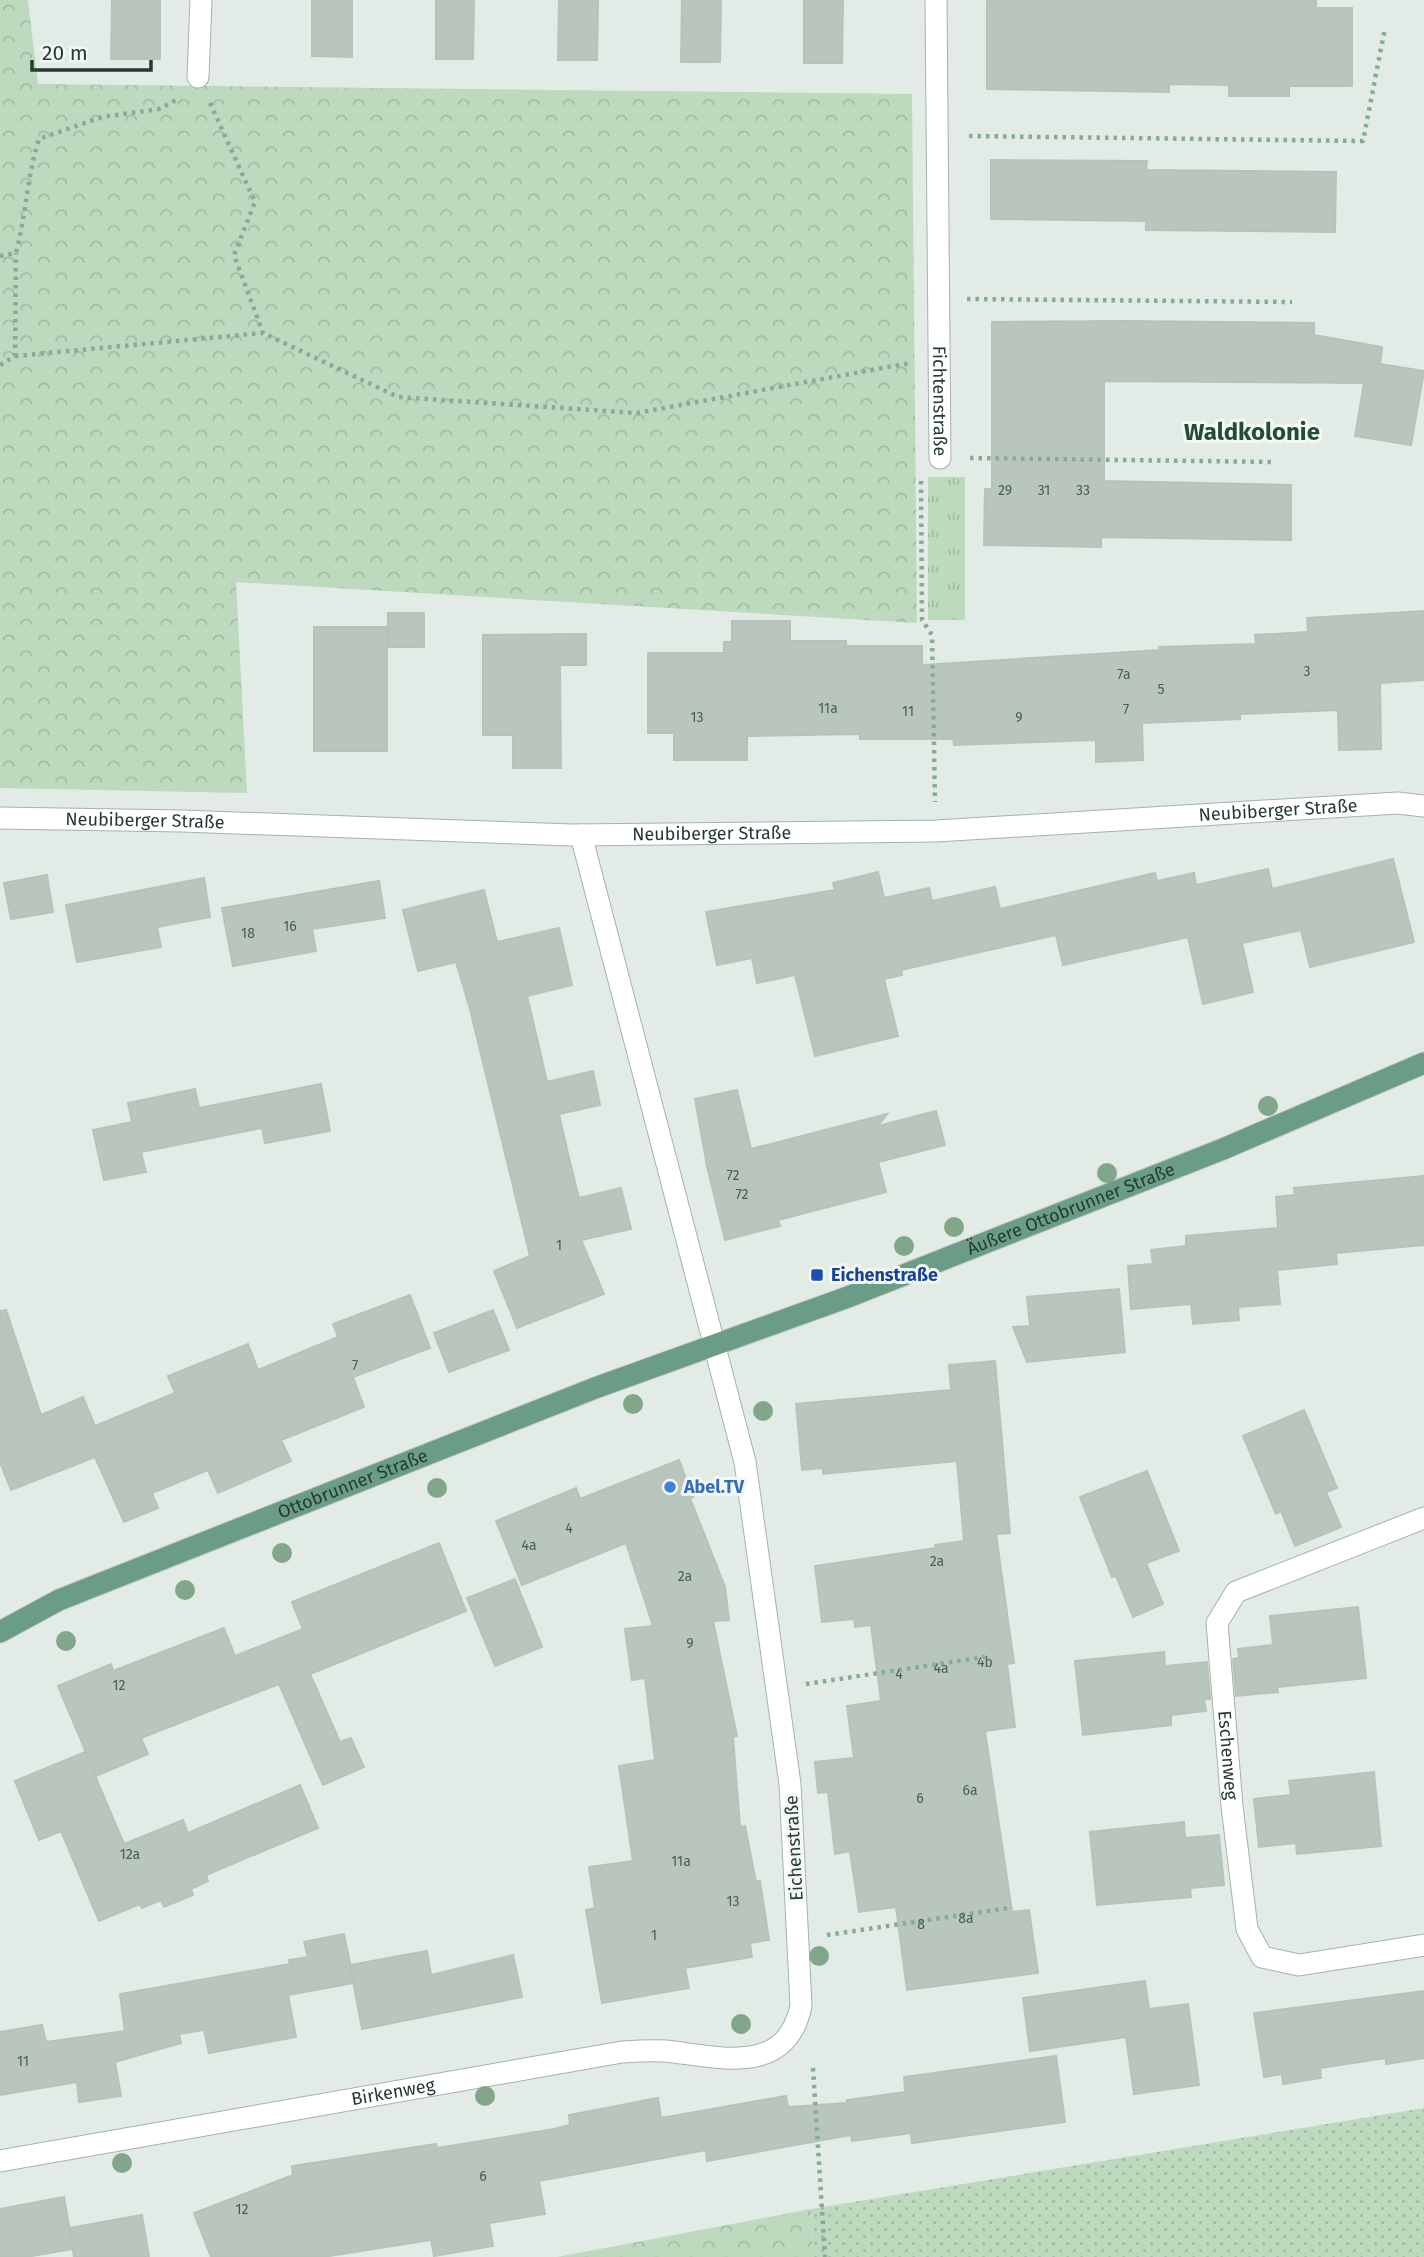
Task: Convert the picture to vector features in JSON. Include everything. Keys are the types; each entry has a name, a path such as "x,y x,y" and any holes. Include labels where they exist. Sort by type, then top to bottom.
{"main road":[{"name":"Äußere Ottobrunner Straße","path":"712,1345 848,1297 1223,1149 1424,1063"},
{"name":"Ottobrunner Straße","path":"0,1632 59,1600 712,1345"}],"street":[{"path":"198,77 201,0"},
{"name":"Fichtenstraße","path":"936,0 940,458"},
{"name":"Neubiberger Straße","path":"0,818 182,821 581,835 936,831 1398,803 1424,806"},
{"name":"Eichenstraße","path":"581,835 712,1345 745,1462 790,1784 801,2006 797,2027 785,2041"},
{"name":"Eschenweg","path":"1424,1518 1236,1592 1217,1623 1232,1806 1247,1929 1262,1957 1299,1965 1424,1945"},
{"name":"Birkenweg","path":"0,2161 622,2052 663,2051 721,2059 756,2058 785,2041"}],"path":[{"path":"936,136 1363,141 1385,28"},
{"path":"15,356 16,253 23,225 31,164 39,139 102,117 159,110 183,96 198,77 255,202 234,255 263,333"},
{"path":"0,256 16,253"},
{"path":"938,299 1292,302"},
{"path":"0,365 15,356 263,333 398,397 637,413 939,358"},
{"path":"940,458 1276,462"},
{"name":"Fichtenstraße","path":"936,831 932,635 922,620 921,476 940,458"},
{"path":"776,1688 985,1657"},
{"path":"798,1939 1009,1908"},
{"path":"813,2068 825,2257"}],"green space":[{"path":"0,0 28,0 38,84 912,94 917,623 236,582 247,793 0,788"},
{"path":"928,477 965,477 965,620 928,620"},
{"path":"1424,2108 1424,2257 814,2257 811,2209"},
{"path":"811,2209 814,2257 557,2257"}],"building":[{"path":"112,0 160,0 160,59 111,59"},
{"path":"312,0 352,0 352,57 312,56"},
{"path":"436,0 474,0 473,59 436,59"},
{"path":"559,0 598,0 597,60 558,60"},
{"path":"682,0 721,0 720,62 681,62"},
{"path":"804,0 843,0 842,63 804,63"},
{"path":"987,0 1316,0 1316,8 1352,8 1352,86 1289,86 1289,96 1229,96 1229,85 1169,84 1169,92 987,89"},
{"path":"991,160 1147,161 1146,170 1336,172 1335,232 1146,230 1146,221 991,219"},
{"path":"992,322 1314,323 1314,335 1382,347 1380,364 1424,371 1411,445 1355,436 1364,383 1104,381 1104,481 1291,485 1291,540 1101,537 1101,547 984,545 985,489 992,489"},
{"path":"1424,611 1424,680 1380,683 1381,749 1339,750 1338,710 1240,714 1240,719 1142,723 1143,760 1096,762 1096,740 954,745 953,739 860,739 860,734 747,736 747,760 674,760 674,733 648,733 648,653 724,653 724,642 732,642 732,621 790,621 790,641 846,641 846,646 922,646 922,665 1160,650 1159,647 1256,644 1255,635 1308,632 1307,618"},
{"path":"388,613 424,613 424,647 388,647"},
{"path":"314,627 387,627 387,751 314,751"},
{"path":"586,634 586,665 560,665 561,768 513,768 513,735 483,735 483,635"},
{"path":"1393,859 1414,942 1310,967 1301,930 1242,943 1253,992 1203,1004 1188,937 1063,965 1056,935 901,970 902,975 884,979 898,1036 815,1056 795,975 757,983 752,958 717,965 706,912 835,890 833,883 878,872 884,898 929,888 932,901 995,887 1000,909 1155,873 1157,881 1194,873 1196,885 1268,869 1272,889"},
{"path":"47,875 53,912 11,919 4,883"},
{"path":"204,878 210,917 157,927 161,947 77,962 66,905"},
{"path":"379,881 385,918 312,929 316,951 233,966 222,908"},
{"path":"484,890 497,942 559,928 572,985 527,996 547,1082 593,1071 600,1105 559,1114 569,1158 579,1198 621,1188 631,1229 581,1240 604,1294 517,1328 494,1271 530,1256 470,1009 456,962 418,971 403,910"},
{"path":"321,1084 330,1131 265,1143 262,1128 141,1152 146,1172 104,1180 93,1130 132,1122 128,1103 195,1089 199,1108"},
{"path":"737,1090 751,1149 887,1114 878,1126 936,1111 945,1145 878,1162 886,1192 778,1220 780,1226 725,1240 707,1166 695,1099"},
{"path":"1424,1176 1424,1245 1336,1253 1337,1264 1277,1270 1280,1304 1238,1307 1239,1320 1193,1324 1191,1304 1131,1309 1128,1266 1153,1264 1151,1250 1186,1246 1186,1236 1278,1228 1276,1197 1295,1195 1294,1188"},
{"path":"1119,1289 1125,1352 1027,1362 1013,1327 1030,1326 1027,1297"},
{"path":"410,1295 430,1348 353,1377 364,1407 281,1440 291,1461 218,1493 208,1470 152,1493 158,1508 124,1522 95,1457 11,1490 0,1462 0,1311 6,1310 41,1415 83,1397 95,1426 175,1393 168,1376 248,1344 258,1370 338,1337 333,1324"},
{"path":"493,1310 509,1350 449,1372 434,1333"},
{"path":"995,1361 1010,1533 996,1534 1014,1663 1007,1664 1015,1727 985,1731 1012,1912 1029,1910 1038,1973 907,1990 896,1907 859,1912 850,1851 835,1854 828,1792 818,1793 815,1762 854,1758 847,1706 881,1701 871,1625 855,1627 854,1619 822,1622 815,1566 936,1548 935,1545 964,1541 957,1461 823,1474 823,1468 802,1470 796,1404 951,1390 949,1365"},
{"path":"1304,1410 1337,1488 1326,1492 1341,1527 1295,1546 1281,1511 1276,1514 1243,1436"},
{"path":"679,1460 693,1497 690,1498 725,1587 729,1620 713,1621 737,1736 733,1737 740,1827 745,1826 756,1882 760,1881 769,1940 750,1943 752,1957 685,1968 689,1988 602,2003 586,1910 595,1908 589,1867 633,1861 619,1766 655,1760 645,1678 632,1680 625,1629 653,1626 626,1543 522,1585 496,1521 576,1488 580,1499"},
{"path":"1147,1471 1179,1551 1146,1563 1163,1604 1133,1617 1116,1576 1112,1577 1080,1497"},
{"path":"439,1543 466,1611 310,1674 340,1742 351,1738 364,1767 323,1785 279,1684 141,1738 148,1754 96,1776 58,1686 111,1664 113,1671 224,1628 235,1656 303,1629 292,1602"},
{"path":"515,1579 542,1647 495,1666 467,1598"},
{"path":"1358,1607 1366,1678 1277,1687 1278,1692 1236,1696 1233,1659 1239,1658 1238,1649 1273,1645 1270,1616"},
{"path":"1164,1652 1165,1666 1207,1662 1210,1699 1204,1699 1206,1711 1171,1715 1171,1725 1083,1735 1075,1661"},
{"path":"85,1752 124,1844 183,1820 188,1833 300,1785 318,1828 206,1875 208,1881 191,1889 193,1895 164,1907 161,1900 142,1908 140,1904 99,1921 61,1831 39,1840 15,1781"},
{"path":"1374,1772 1381,1846 1297,1854 1296,1843 1259,1847 1254,1799 1291,1795 1289,1781"},
{"path":"1184,1822 1185,1838 1219,1835 1224,1885 1190,1888 1191,1897 1097,1905 1090,1832"},
{"path":"344,1934 354,1983 288,1995 296,2037 209,2053 204,2030 179,2034 181,2043 115,2062 121,2096 79,2102 77,2082 0,2095 0,2032 42,2025 46,2042 125,2031 120,1994 290,1964 289,1960 308,1957 304,1942"},
{"path":"427,1951 431,1975 513,1955 522,1997 362,2029 350,1965"},
{"path":"1145,1981 1149,2009 1188,2004 1199,2085 1134,2094 1126,2037 1030,2051 1023,1998"},
{"path":"1424,1991 1424,2058 1386,2064 1386,2058 1320,2068 1321,2078 1283,2084 1282,2074 1264,2077 1254,2013"},
{"path":"1056,2056 1065,2122 912,2143 911,2133 852,2141 851,2135 707,2161 706,2150 539,2181 545,2214 489,2223 493,2246 434,2256 431,2240 323,2257 211,2257 194,2213 293,2175 292,2166 436,2144 437,2148 554,2129 570,2125 569,2115 658,2098 661,2118 786,2096 788,2107 847,2103 847,2100 905,2092 904,2077"},
{"path":"64,2197 73,2249 26,2257 0,2257 0,2209"},
{"path":"142,2215 149,2257 74,2257 69,2228"}],"place":[{"name":"Eichenstraße","path":"817,1275"},
{"name":"Abel.TV","path":"670,1487"}],"district":[{"name":"Waldkolonie","path":"1252,432"}]}
